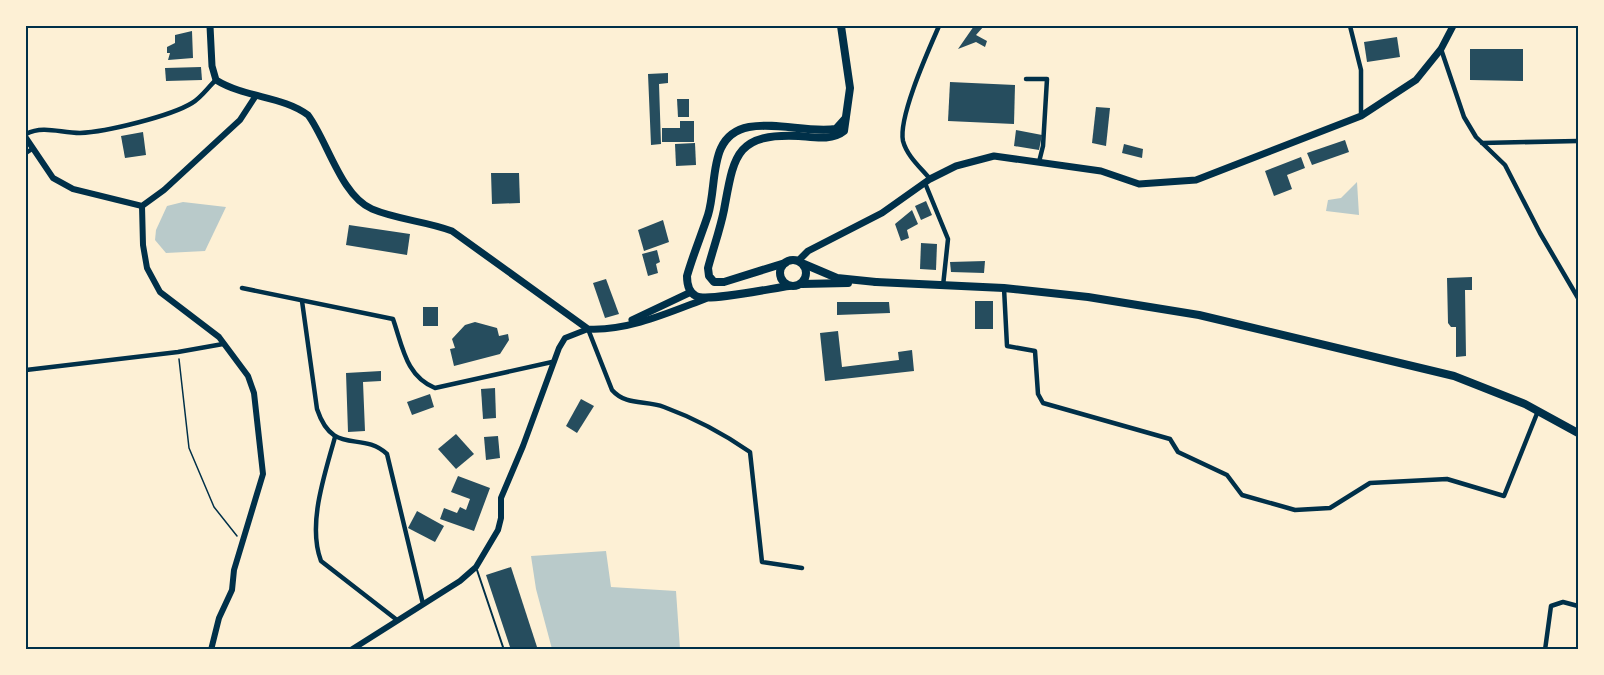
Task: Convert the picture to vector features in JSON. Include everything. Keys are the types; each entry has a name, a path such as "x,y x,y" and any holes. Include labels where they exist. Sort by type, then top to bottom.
{"main road":[{"path":"210,26 212,66 216,80 231,89 298,107 308,114 343,180 369,208 431,223 452,231 588,329 607,330 655,318 705,299 802,284 876,282"},
{"path":"841,26 850,88 844,131 840,135 829,137 781,135 747,144 736,157 708,268 709,276 714,282 724,282 785,263 800,262 837,278 1004,288 1088,297 1199,315 1454,375 1538,411 1578,433"},
{"path":"800,262 808,251 882,213 927,180 956,166 994,156 1101,171 1139,184 1174,184 1196,180 1361,116 1416,80 1441,50 1453,26"},
{"path":"705,299 691,292 687,284 687,276 709,212 717,156 724,141 734,131 751,127 823,131 836,129 846,118"},
{"path":"800,262 807,273 802,284"},
{"path":"785,263 780,276 789,286"},
{"path":"625,325 691,292"}],"street":[{"path":"939,26 924,60 902,130 908,154 927,180 948,239 943,286"},
{"path":"1350,26 1361,70 1361,116"},
{"path":"1441,50 1464,117 1482,143 1505,165 1540,233 1578,298"},
{"path":"1026,79 1047,79 1043,146 1039,162"},
{"path":"216,80 194,102 150,118 106,130 62,133 53,129 36,130 26,136 32,149 53,178 73,189 142,206 164,190 240,120 255,97"},
{"path":"1482,143 1578,141"},
{"path":"26,153 32,149"},
{"path":"142,206 143,245 147,268 160,292 202,323 223,344 248,376 254,393 263,474 258,497 234,570 232,590 219,618 211,650"},
{"path":"242,288 393,319 412,373 420,382 435,388 552,362"},
{"path":"1004,288 1007,346 1035,351 1038,394 1043,403 1170,439 1178,452 1227,475 1242,495 1295,510 1330,508 1370,483 1447,479 1504,496 1538,411"},
{"path":"302,301 317,409 322,423 335,437 379,447 387,454 423,604"},
{"path":"351,650 460,581 476,567 498,530 501,518 501,498 523,446 552,362 565,338 588,329 612,390 618,397 661,406 680,413 750,452 762,562 802,568"},
{"path":"26,370 178,352 223,344"},
{"path":"335,437 318,517 316,548 321,561 397,620"},
{"path":"1545,650 1551,606 1563,602 1578,606"}],"lane":[{"path":"476,567 504,650"}],"path":[{"path":"178,352 189,448 214,507 242,541"}],"shaded area":[{"path":"1357,182 1359,215 1326,211 1328,200 1341,198"},
{"path":"183,202 226,207 205,251 166,253 155,240 156,230 167,206"},
{"path":"606,551 611,587 676,591 680,649 552,649 536,589 531,556"}],"building":[{"path":"974,26 984,26 976,35 987,41 985,47 976,42 958,49"},
{"path":"192,31 193,58 168,60 170,53 167,53 167,47 175,43 175,35"},
{"path":"1397,37 1400,57 1367,62 1364,42"},
{"path":"1470,49 1523,49 1523,81 1470,80"},
{"path":"201,67 202,80 166,81 165,68"},
{"path":"668,73 668,83 659,84 661,144 651,145 648,74"},
{"path":"950,82 1015,85 1014,124 948,121"},
{"path":"677,99 689,99 689,117 678,117"},
{"path":"1096,107 1110,108 1106,146 1092,143"},
{"path":"680,121 694,121 694,142 662,142 662,128 680,128"},
{"path":"1016,130 1042,135 1039,150 1014,146"},
{"path":"143,132 146,155 125,158 121,136"},
{"path":"1345,140 1349,152 1312,165 1307,153"},
{"path":"695,143 696,165 676,166 675,144"},
{"path":"1124,144 1143,149 1142,158 1122,153"},
{"path":"1301,157 1305,168 1287,175 1292,189 1274,196 1265,171"},
{"path":"491,173 519,173 520,203 492,204"},
{"path":"926,201 932,215 921,220 915,206"},
{"path":"912,210 918,224 907,230 909,238 901,241 895,224"},
{"path":"663,220 669,242 644,251 638,230"},
{"path":"349,225 410,234 407,255 346,245"},
{"path":"921,243 937,244 936,270 920,269"},
{"path":"657,250 660,262 656,264 658,273 648,276 642,254"},
{"path":"985,261 984,273 951,272 950,262"},
{"path":"1472,277 1472,290 1465,290 1466,356 1456,357 1456,327 1451,327 1448,323 1447,278"},
{"path":"606,279 619,314 605,318 593,283"},
{"path":"975,301 993,301 993,329 975,329"},
{"path":"837,302 889,302 890,313 837,315"},
{"path":"423,307 438,307 438,326 423,326"},
{"path":"475,322 497,328 499,336 508,334 509,340 500,354 454,366 450,349 455,348 452,339 465,325"},
{"path":"838,331 842,367 899,360 898,352 912,350 914,371 825,381 820,333"},
{"path":"381,371 381,381 363,382 365,431 348,432 346,373"},
{"path":"495,388 496,418 483,419 481,389"},
{"path":"430,394 434,407 412,415 407,402"},
{"path":"581,399 594,406 577,433 566,426"},
{"path":"456,434 474,454 456,469 438,449"},
{"path":"498,436 500,458 486,460 484,437"},
{"path":"458,476 490,488 474,531 440,519 444,508 457,513 460,507 466,510 470,499 451,492"},
{"path":"417,511 444,526 435,542 408,528"},
{"path":"511,567 538,650 511,650 486,575"}]}
